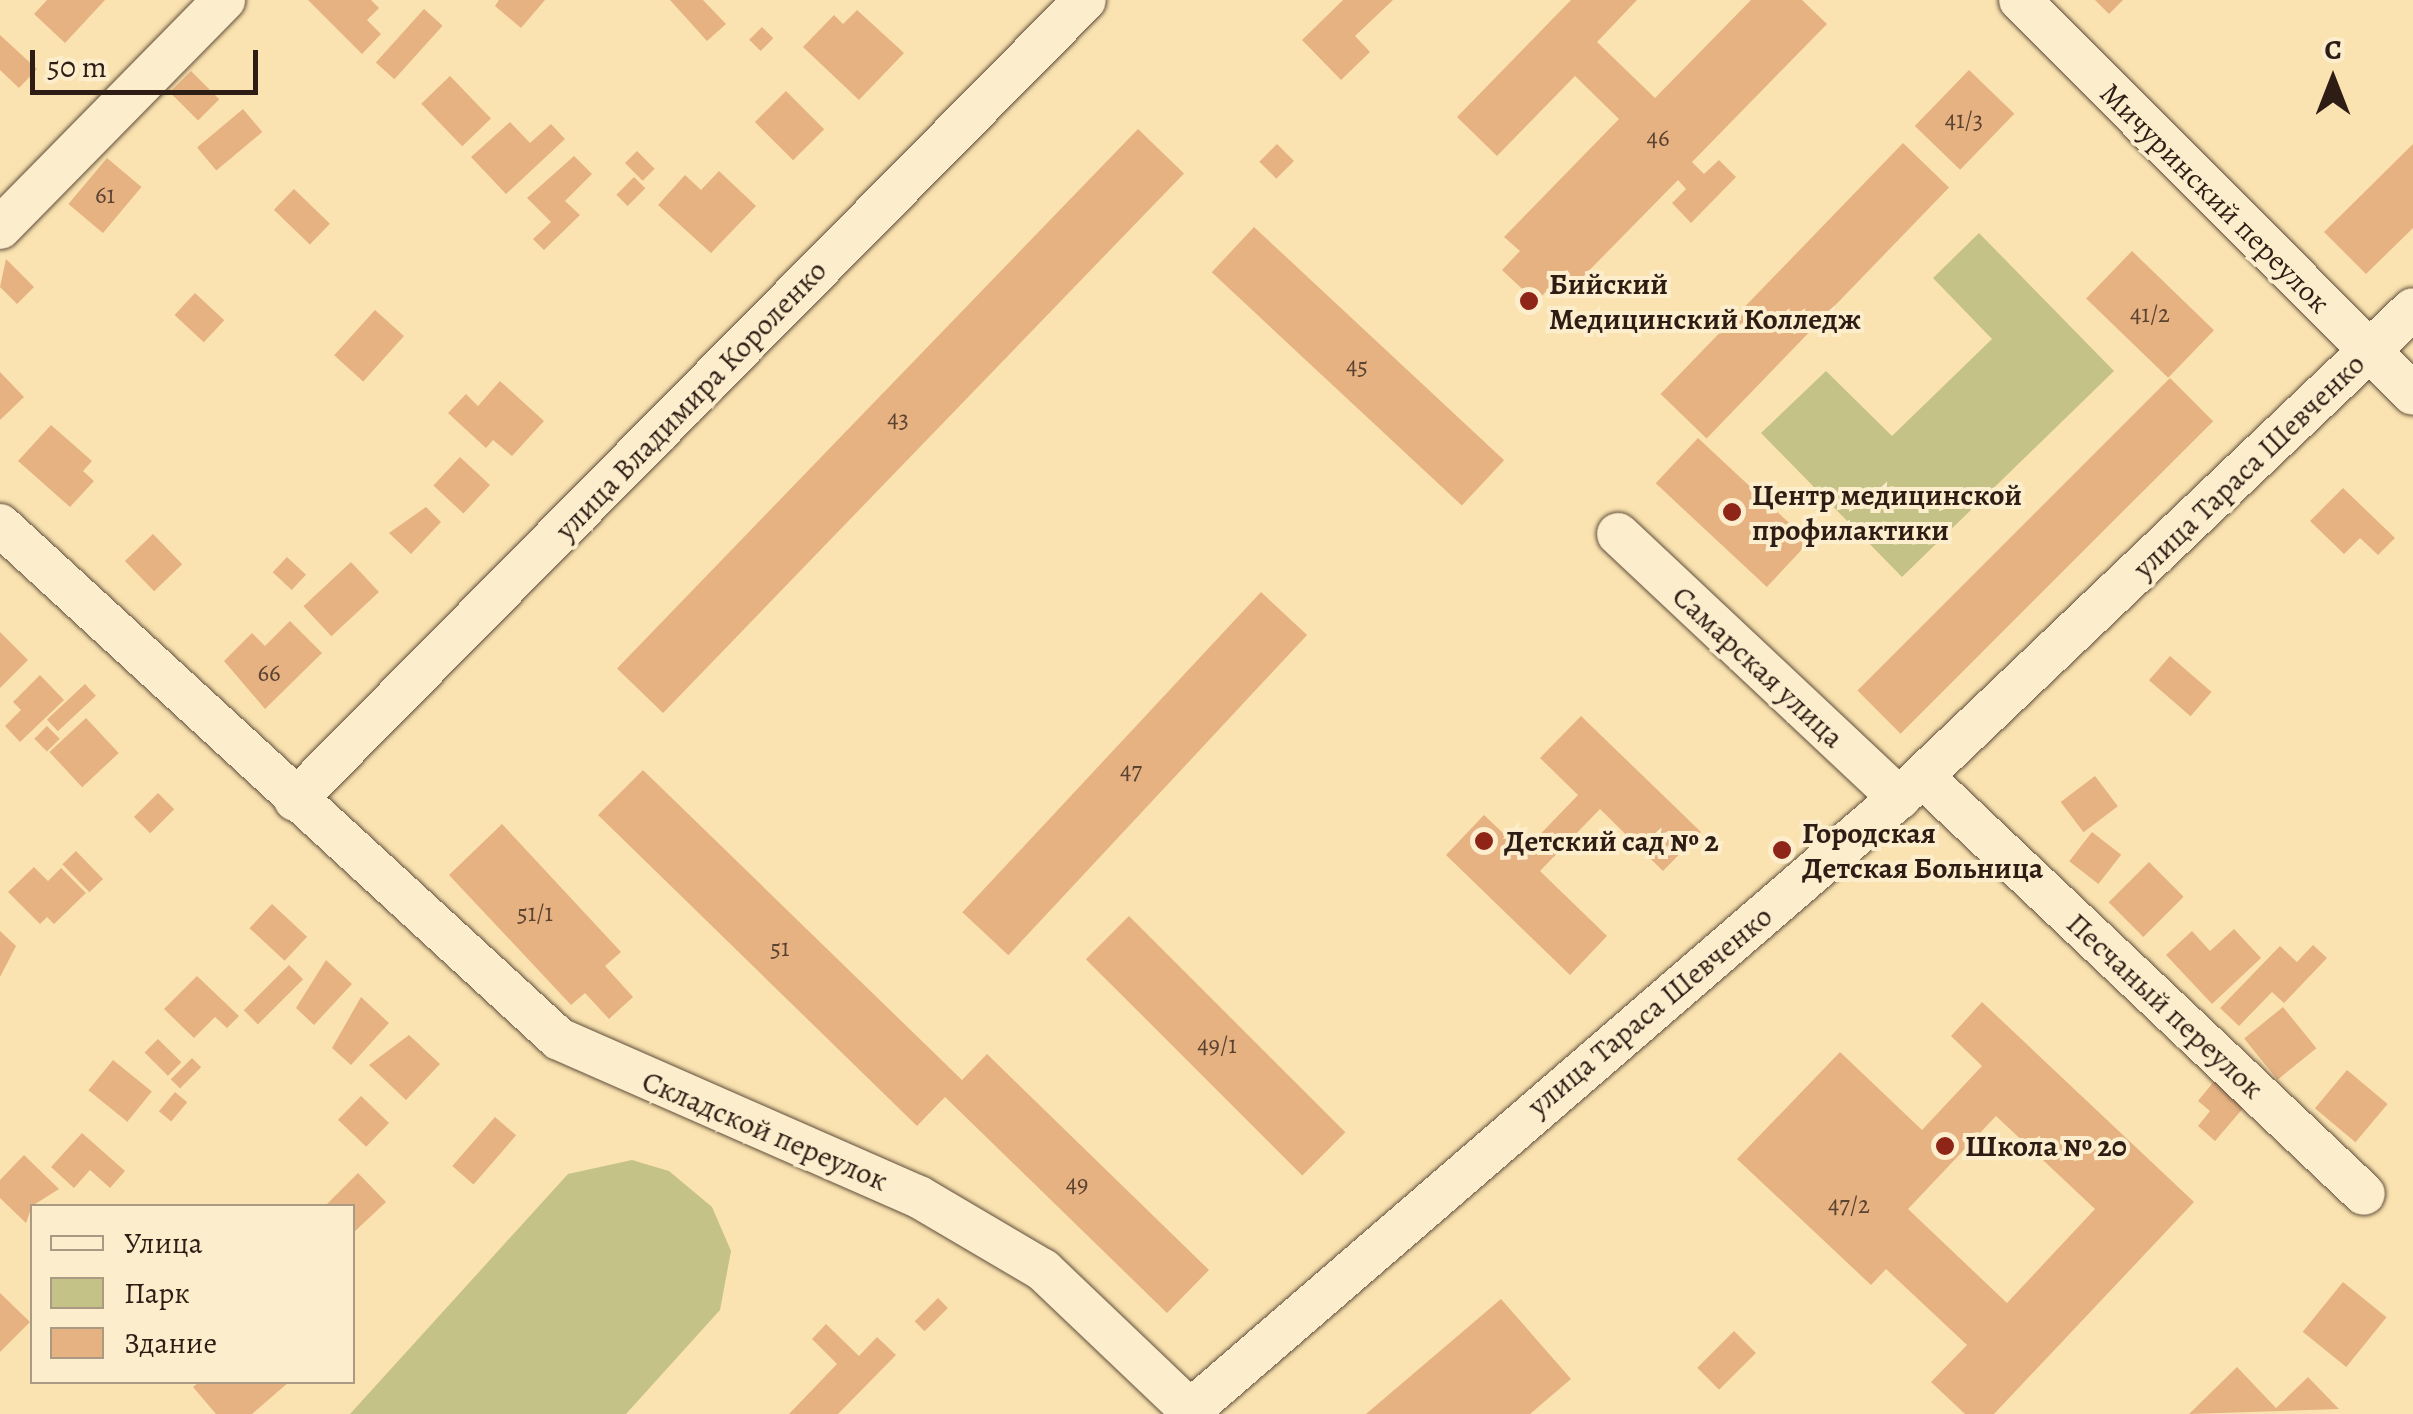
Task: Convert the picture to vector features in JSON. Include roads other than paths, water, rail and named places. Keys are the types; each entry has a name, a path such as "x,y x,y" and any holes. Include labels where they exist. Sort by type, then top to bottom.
{"street":[{"path":"0,228 224,0"},
{"name":"улица Владимира Короленко","path":"295,800 1086,0"},
{"name":"Мичуринский переулок","path":"2020,0 2413,394"},
{"name":"улица Тараса Шевченко","path":"1186,1410 1911,787 2413,309"},
{"name":"Складской переулок","path":"0,524 295,800 352,847 559,1039 950,1215 1044,1270 1186,1410"},
{"name":"Самарская улица","path":"1618,534 1911,787"},
{"name":"Песчаный переулок","path":"1911,787 2364,1194"}],"place":[{"name":"Бийский Медицинский Колледж","path":"1529,301"},
{"name":"Центр медицинской профилактики","path":"1732,512"},
{"name":"Детский сад № 2","path":"1484,841"},
{"name":"Городская Детская Больница","path":"1782,850"},
{"name":"Школа № 20","path":"1945,1146"}]}
